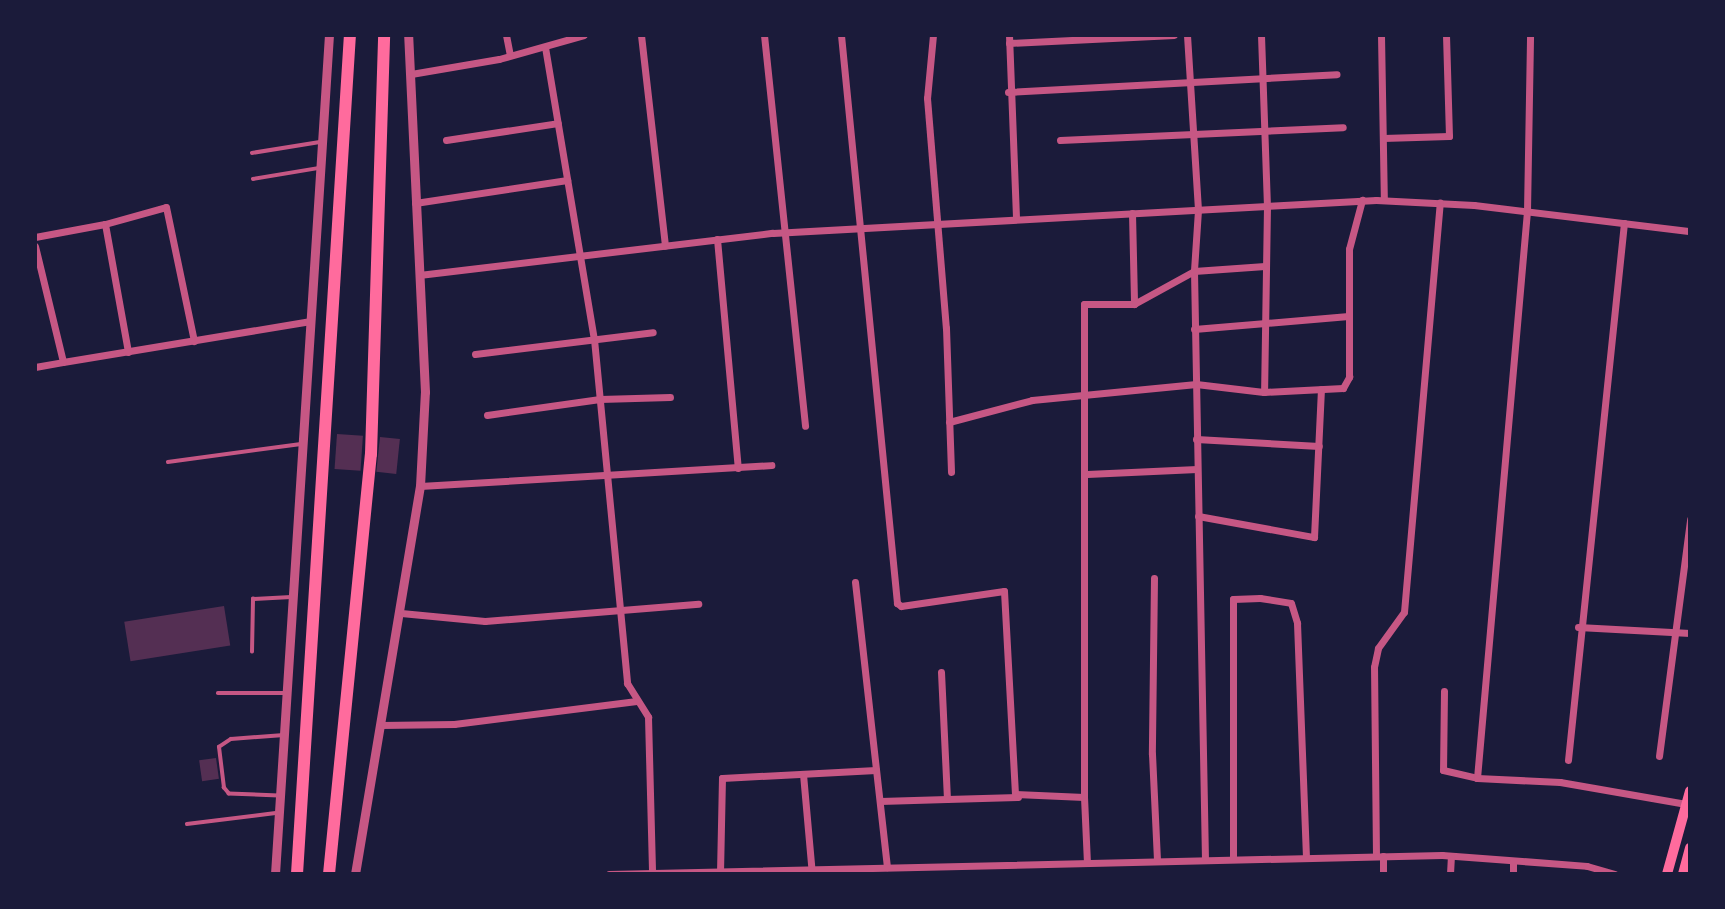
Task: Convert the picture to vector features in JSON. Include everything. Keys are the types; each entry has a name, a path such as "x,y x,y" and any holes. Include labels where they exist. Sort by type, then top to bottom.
{"highway":[{"path":"297,874 350,35"},
{"path":"329,874 371,454 384,35"}],"main road":[{"path":"1667,874 1690,791"},
{"path":"1683,874 1690,848"}],"street":[{"path":"275,874 329,35"},
{"path":"355,874 401,613 420,486 425,392 408,35"},
{"path":"506,35 510,55"},
{"path":"411,74 510,55 584,35"},
{"path":"640,35 666,246"},
{"path":"764,35 805,426"},
{"path":"841,35 897,603 901,606 1004,591 1018,797"},
{"path":"933,35 927,98 939,224 951,472"},
{"path":"1016,219 1008,92 1009,39 1174,35"},
{"path":"1187,35 1198,210 1194,271 1195,384 1205,860"},
{"path":"1261,35 1267,206 1264,392"},
{"path":"1381,35 1384,200"},
{"path":"1383,138 1449,136 1446,35"},
{"path":"1477,778 1527,211 1530,36"},
{"path":"545,47 567,180 583,255 594,339 627,683 648,717 652,873"},
{"path":"1008,92 1337,74"},
{"path":"446,140 558,123"},
{"path":"1060,140 1193,137 1343,127"},
{"path":"415,203 567,180"},
{"path":"949,422 1032,400 1084,394 1195,384 1264,392 1321,390 1347,386 1349,249 1362,200"},
{"path":"419,275 786,232 1362,200 1440,203 1527,211 1690,231"},
{"path":"1383,874 1380,856 1374,667 1378,648 1404,612 1440,203"},
{"path":"35,237 105,224 166,207 194,341"},
{"path":"1132,213 1134,304"},
{"path":"1568,760 1578,627 1624,223"},
{"path":"105,224 128,352"},
{"path":"717,240 738,468"},
{"path":"35,246 63,362"},
{"path":"1087,862 1084,797 1087,474 1084,304 1134,304 1194,271 1265,266"},
{"path":"1195,330 1264,321 1348,316"},
{"path":"35,367 312,321"},
{"path":"475,354 653,332"},
{"path":"1198,516 1314,537 1321,390"},
{"path":"487,415 600,399 670,397"},
{"path":"1196,439 1274,447 1319,446"},
{"path":"420,486 605,472 771,465"},
{"path":"1087,474 1197,469"},
{"path":"1659,756 1690,519"},
{"path":"1154,578 1152,754 1157,861"},
{"path":"855,582 887,867"},
{"path":"1233,859 1233,599 1260,598 1291,603 1297,623 1306,858"},
{"path":"401,613 485,621 698,604"},
{"path":"1578,627 1690,633"},
{"path":"940,672 947,799"},
{"path":"1444,691 1443,770 1477,778 1560,782 1686,804"},
{"path":"381,725 454,724 637,701"},
{"path":"720,872 722,778 876,770"},
{"path":"803,774 812,871"},
{"path":"880,800 1084,797"},
{"path":"609,874 1380,856 1451,856 1587,866 1615,874"},
{"path":"1450,874 1451,856"},
{"path":"1513,861 1513,874"}],"lane":[{"path":"252,153 323,142"},
{"path":"254,179 321,168"},
{"path":"168,462 262,446 304,444"},
{"path":"252,652 253,599 293,597"},
{"path":"218,693 287,693"},
{"path":"281,796 229,794 224,788 219,747 230,738 284,735"},
{"path":"187,824 279,812"}],"building":[{"path":"337,434 363,436 360,471 335,469"},
{"path":"380,437 400,439 396,474 376,472"},
{"path":"224,606 230,646 131,661 124,622"},
{"path":"216,758 219,779 202,781 199,760"}]}
